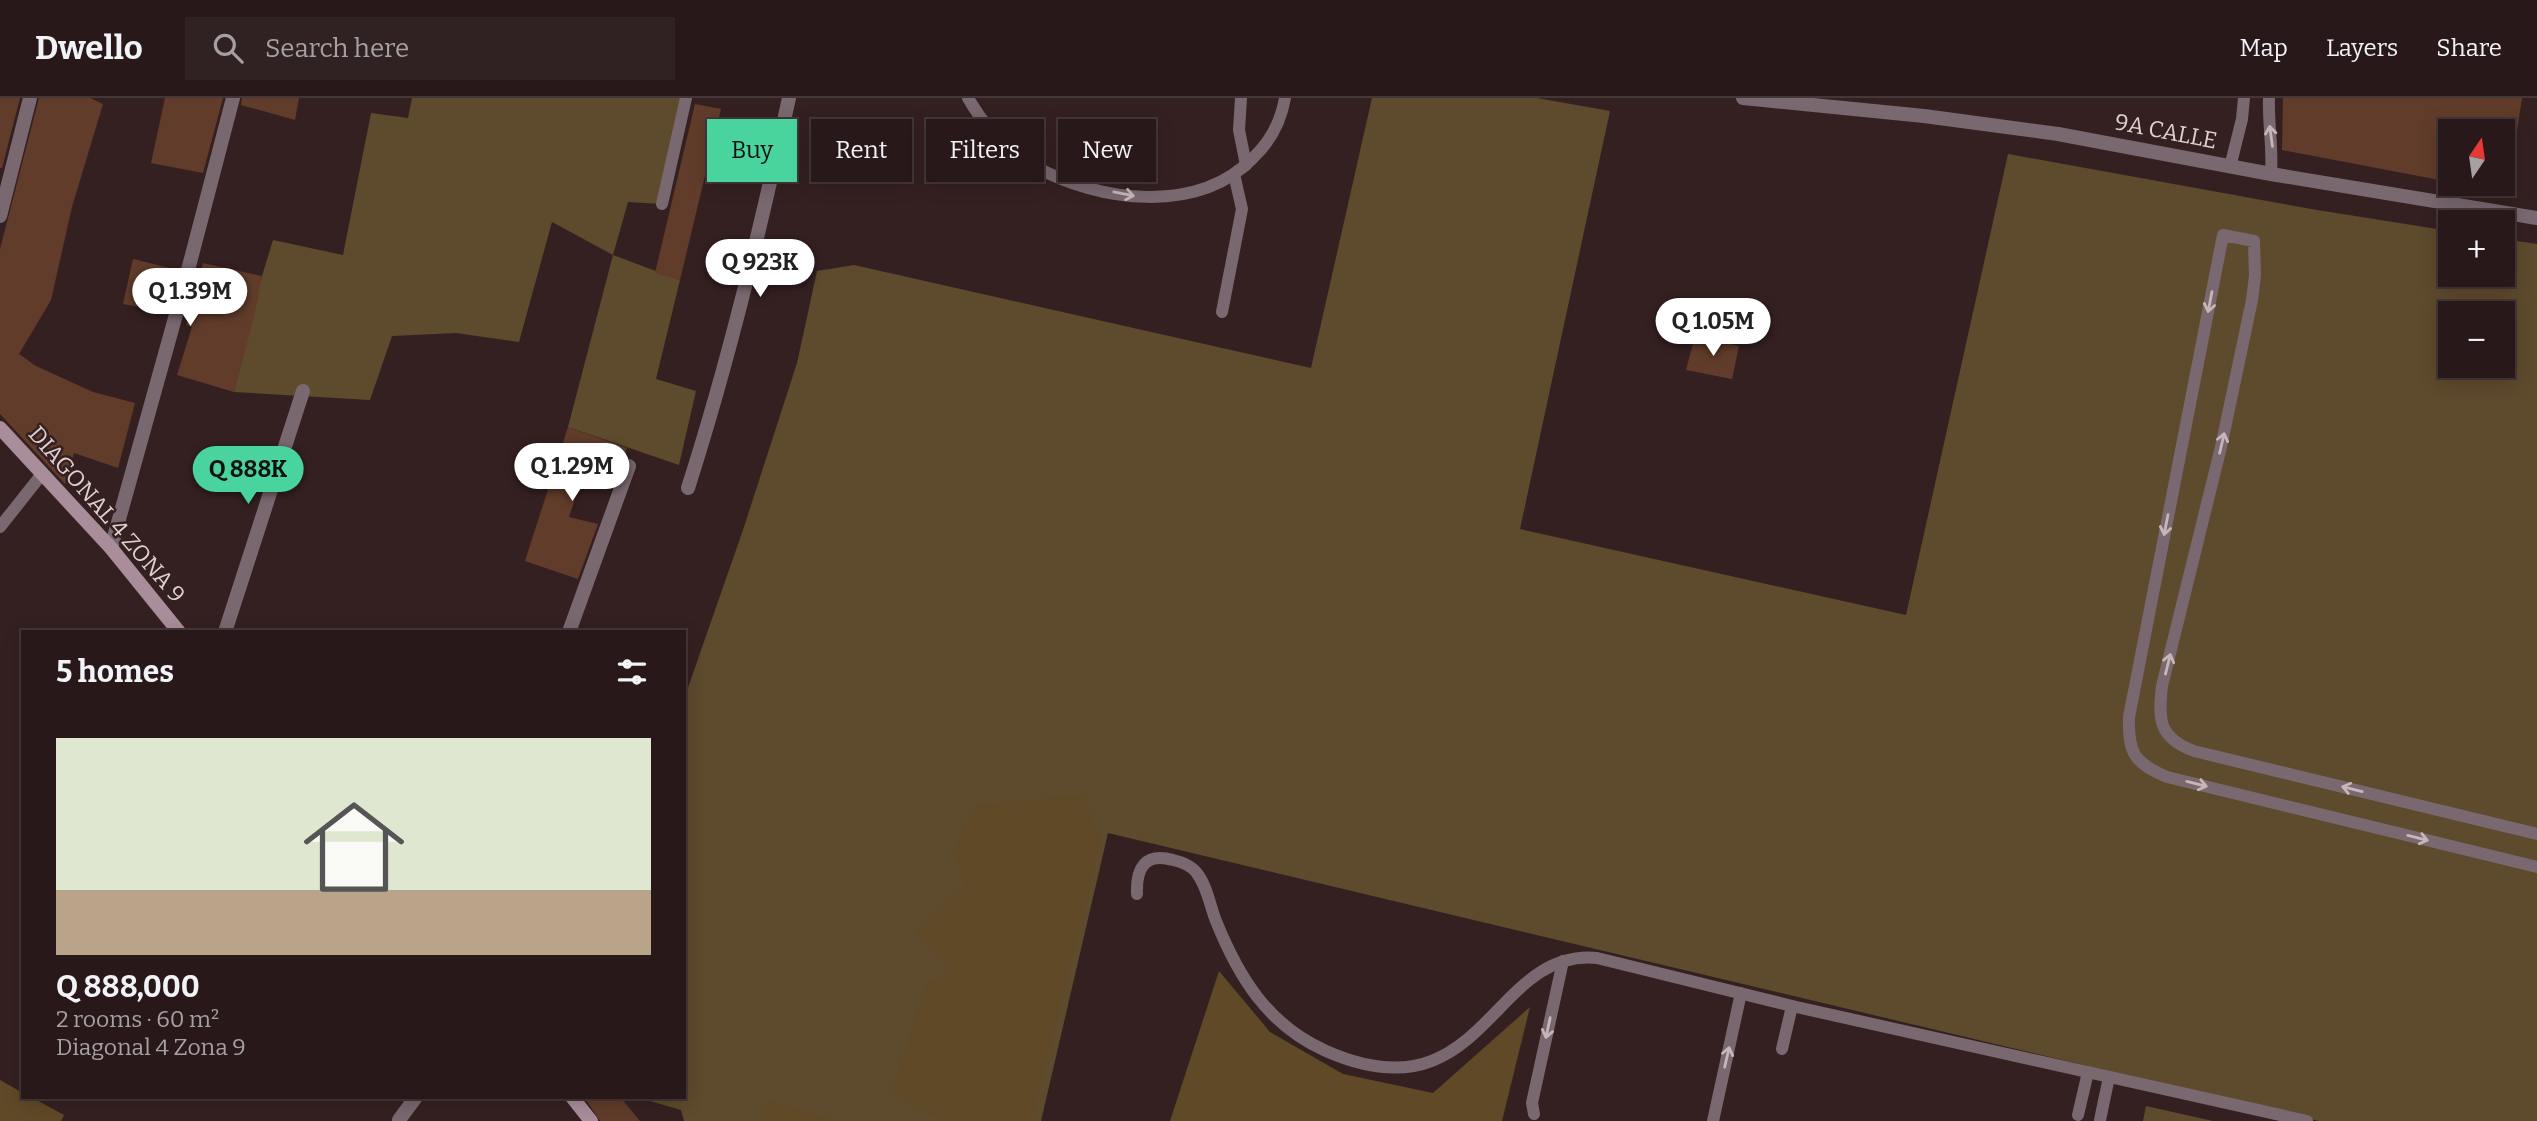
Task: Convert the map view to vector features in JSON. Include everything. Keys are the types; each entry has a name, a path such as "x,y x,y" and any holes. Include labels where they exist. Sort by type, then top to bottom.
{"main road":[{"name":"DIAGONAL 4 ZONA 9","path":"0,428 111,548 177,630"},
{"path":"574,1099 591,1121"}],"street":[{"path":"0,216 30,98"},
{"path":"111,548 233,98"},
{"path":"688,488 729,353 789,98"},
{"name":"9A CALLE","path":"1743,98 2058,134 2230,167 2537,218"},
{"path":"226,630 303,391"},
{"path":"570,630 629,466"},
{"path":"399,1120 415,1099"}],"lane":[{"path":"662,204 686,98"},
{"path":"968,98 981,120 1004,144 1032,164 1057,177 1133,197 1163,197 1195,192 1225,180 1246,165 1274,132 1284,98"},
{"path":"1241,98 1239,130 1246,165"},
{"path":"2230,167 2244,98"},
{"path":"2269,98 2268,119 2273,156 2271,174"},
{"path":"1222,312 1242,209 1234,174"},
{"path":"2537,834 2194,751 2172,741 2165,731 2161,719 2162,686 2221,447 2255,276 2254,241 2223,235 2129,717 2128,734 2135,758 2143,766 2167,777 2537,867"},
{"path":"0,527 41,474"},
{"path":"1137,894 1138,874 1150,859 1159,857 1184,863 1193,870 1203,886 1226,947 1254,995 1274,1017 1299,1037 1352,1062 1382,1069 1407,1069 1433,1063 1474,1037 1544,970 1579,956 2307,1121"},
{"path":"1534,1114 1532,1103 1563,961"},
{"path":"1713,1121 1741,993"},
{"path":"1782,1048 1792,1006"},
{"path":"2078,1115 2088,1072"},
{"path":"2100,1120 2109,1077"}],"shaded area":[{"path":"412,98 686,98 662,204 628,202 613,255 552,222 519,342 456,333 392,336 370,400 234,392 273,240 343,255 371,113 408,118"},
{"path":"1372,98 1537,98 1610,111 1520,529 1906,615 2008,154 2438,229 2438,287 2515,287 2515,241 2537,244 2537,1121 2319,1121 1108,833 1041,1121 684,1121 681,1110 643,1099 686,1099 686,693 797,363 817,271 854,265 1311,368"},
{"path":"613,255 680,280 656,379 696,391 679,465 568,427"},
{"path":"1082,795 1101,842 1031,1121 941,1121 893,1091 927,982 955,972 915,931 965,887 954,849 974,806"},
{"path":"1219,971 1270,1032 1343,1074 1433,1093 1530,1007 1502,1121 1170,1121"},
{"path":"0,1080 21,1092 21,1099 35,1099 64,1115 61,1121 0,1121"},
{"path":"769,1101 836,1121 759,1121"},
{"path":"2146,1106 2213,1121 2143,1121"}],"building":[{"path":"0,98 20,98 2,168 0,168"},
{"path":"39,98 90,98 103,104 72,207 51,300 19,354 36,366 93,392 135,403 118,468 74,453 65,484 0,414 0,249"},
{"path":"165,98 223,98 203,173 151,163"},
{"path":"242,98 299,98 295,120 241,105"},
{"path":"2283,98 2522,98 2517,131 2515,119 2438,119 2438,180 2282,150"},
{"path":"695,104 721,109 719,119 707,119 707,167 680,280 655,273"},
{"path":"133,259 178,270 167,312 123,304"},
{"path":"203,263 262,276 234,392 177,375 192,327 186,325 189,316 186,316"},
{"path":"1695,336 1739,346 1732,379 1686,370"},
{"path":"568,427 627,448 612,484 583,475 569,517 598,524 578,579 525,561"},
{"path":"585,1099 622,1099 640,1121 600,1121"}]}
